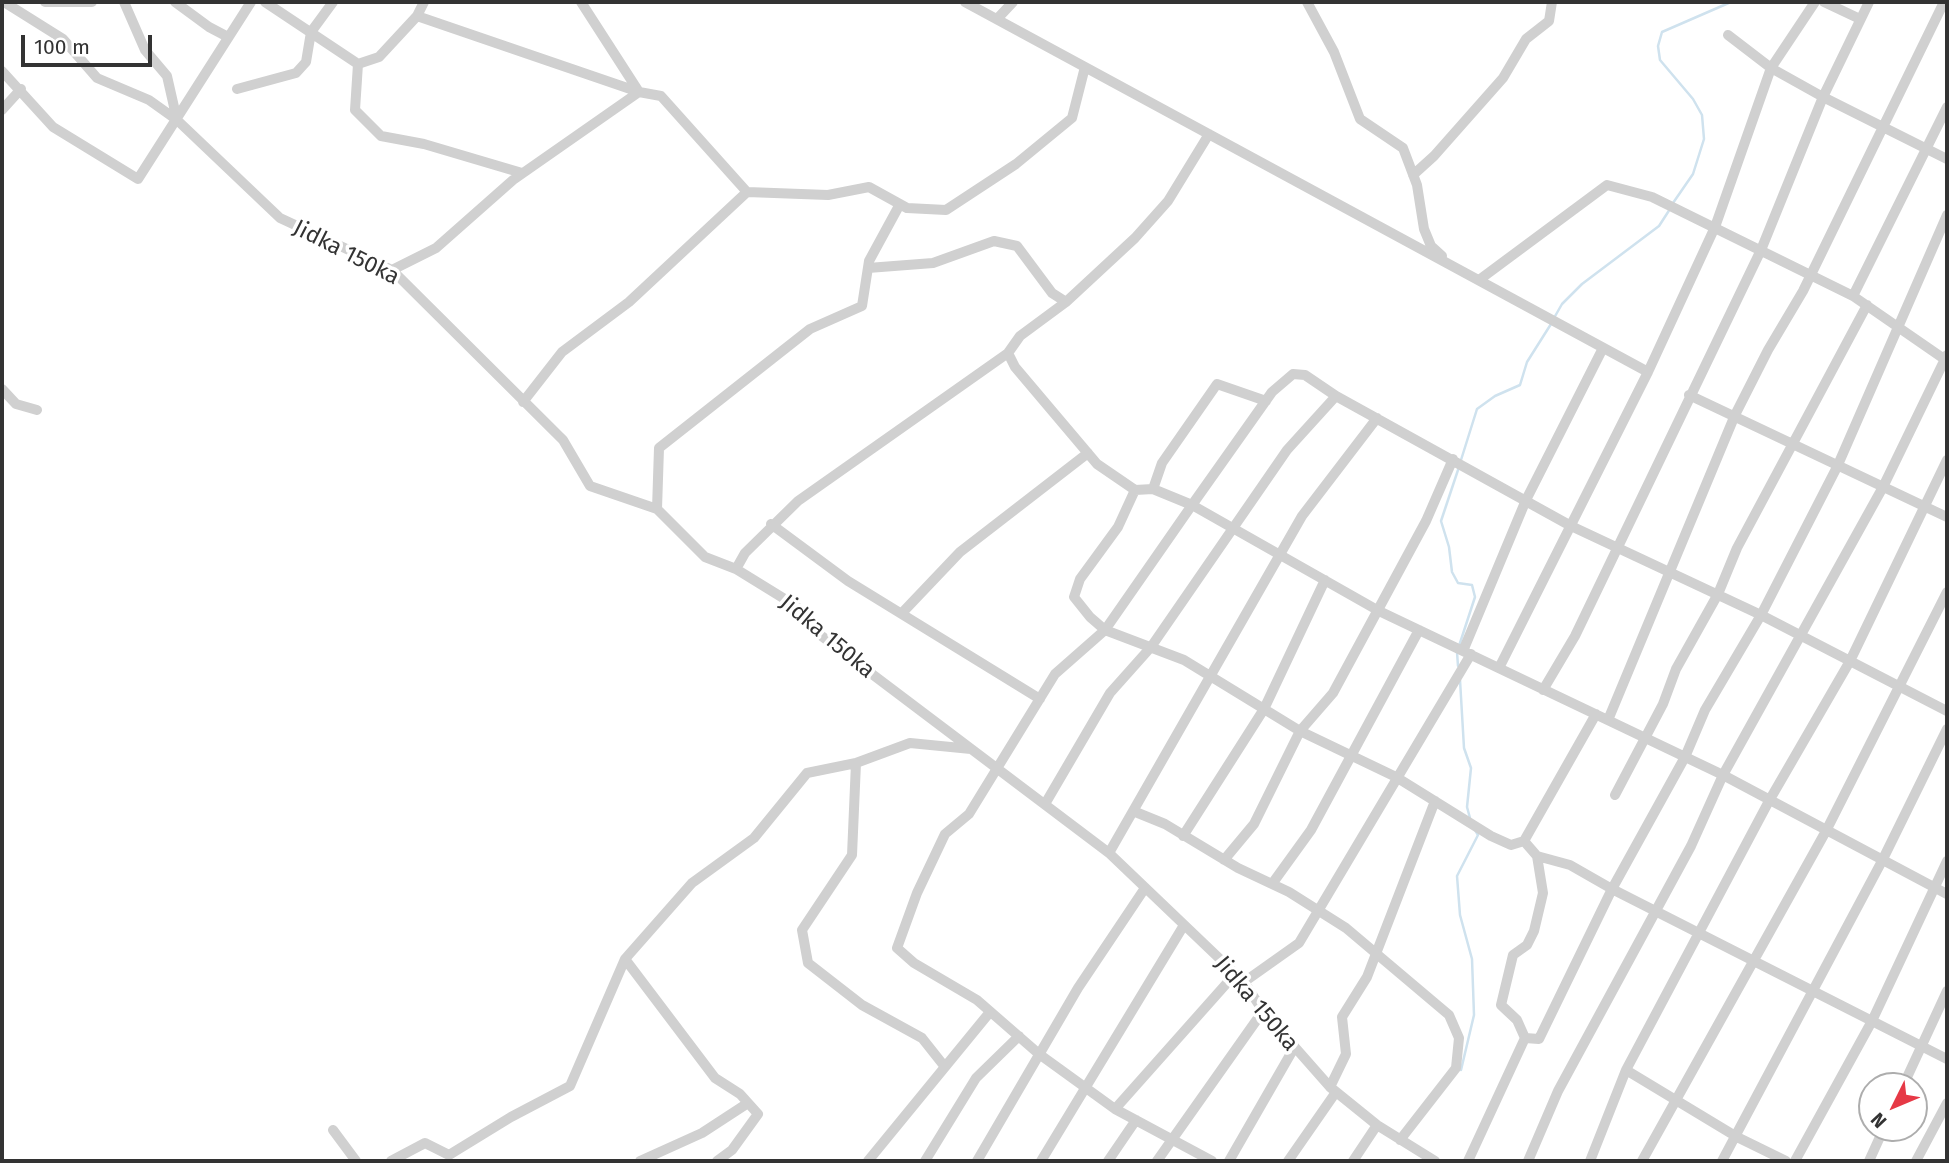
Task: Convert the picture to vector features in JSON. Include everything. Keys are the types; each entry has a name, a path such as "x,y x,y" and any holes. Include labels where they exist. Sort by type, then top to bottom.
{"street":[{"name":"Jidka 150ka","path":"4,2 63,39 97,78 149,100 177,120 280,218 392,270 567,444 590,486 657,509 705,557 736,569 796,606 815,631 1109,853 1240,978 1263,1012 1333,1090 1400,1140 1415,1156 1435,1161"},
{"path":"46,2 92,2"},
{"path":"124,2 145,50 167,76 177,120"},
{"path":"174,2 228,37"},
{"path":"2,71 53,127 138,179 251,2"},
{"path":"265,2 358,64"},
{"path":"237,89 296,73 306,62 311,32 333,2"},
{"path":"358,64 379,57 417,16 424,2"},
{"path":"581,2 639,92"},
{"path":"965,2 1648,372"},
{"path":"997,19 1013,2"},
{"path":"1307,2 1334,52 1360,118 1403,148 1413,175 1424,229 1432,246 1451,265"},
{"path":"1499,668 1648,372 1715,227 1771,68 1815,2"},
{"path":"1824,2 1860,19"},
{"path":"1543,690 1575,636 1761,250 1823,97 1869,2"},
{"path":"1608,720 1735,415 1811,274 1944,2"},
{"path":"1413,175 1434,156 1503,78 1526,39 1549,21 1549,4"},
{"path":"417,16 639,92 661,96 747,192"},
{"path":"1728,35 1771,68 1947,159"},
{"path":"358,64 355,110 381,136 424,144 522,173"},
{"path":"523,402 562,352 629,302 747,192 828,195 869,187 907,208 946,210 1017,164 1072,118 1085,67"},
{"path":"2,110 21,89"},
{"path":"392,270 436,248 522,173 639,92"},
{"path":"1853,296 1947,107"},
{"path":"736,569 745,553 771,524 856,458 918,418 1007,353 1020,336 1066,302 1135,238 1168,201 1209,134"},
{"path":"1479,280 1607,185 1652,197 1811,274 1853,296 1946,359 1883,487 1724,775 1656,912 1558,1091 1528,1161"},
{"path":"657,509 659,448 810,329 863,306 868,268 900,204"},
{"path":"1525,1038 1539,1038 1612,889 1685,757 1705,710 1761,615 1837,467 1947,215"},
{"path":"868,268 933,263 994,242 1017,246 1052,293 1066,302"},
{"path":"1615,794 1663,704 1676,669 1718,594 1737,548 1867,305"},
{"path":"1115,1109 1240,978 1299,943 1319,914 1467,653 1526,500 1603,348"},
{"path":"1007,353 1014,367 1097,464 1135,490 1153,489 1192,505 1379,611 1724,775 1947,894"},
{"path":"1212,1161 1115,1109 1039,1054 977,1000 914,963 897,948 917,893 946,834 969,814 1055,674 1105,630 1244,428 1293,374 1305,375 1336,396 1617,550 1718,594 1947,711"},
{"path":"1153,489 1162,463 1217,384 1266,401"},
{"path":"2,389 16,404 37,410"},
{"path":"1689,395 1947,517"},
{"path":"1045,804 1110,693 1151,647 1287,450 1336,396"},
{"path":"1109,853 1301,516 1377,418"},
{"path":"902,613 960,552 1088,453"},
{"path":"1224,860 1254,824 1300,731 1333,693 1426,520 1453,459"},
{"path":"1590,1161 1626,1070 1769,801 1850,661 1947,460"},
{"path":"1135,490 1118,527 1080,579 1074,597 1105,630 1151,647 1210,675 1300,731 1396,777 1491,836 1511,845 1524,841 1596,714"},
{"path":"771,524 848,580 1040,699"},
{"path":"1183,836 1264,709 1325,580"},
{"path":"1642,1161 1826,831 1947,592"},
{"path":"1272,884 1311,830 1419,630"},
{"path":"1722,1161 1815,990 1947,729"},
{"path":"391,1161 425,1143 449,1154 570,1086 625,959 692,883 754,838 807,773 856,763 910,743 972,749"},
{"path":"856,763 852,855 802,930 808,963 862,1005 922,1038 945,1067"},
{"path":"1287,1161 1333,1090 1346,1054 1342,1017 1367,977 1435,801"},
{"path":"1133,811 1272,884 1346,928 1449,1015 1459,1038 1460,1054 1455,1068 1400,1140"},
{"path":"1468,1161 1525,1038 1517,1020 1500,1005 1513,955 1527,945 1534,931 1543,893 1537,856 1524,841"},
{"path":"1537,856 1570,865 1656,912 1923,1044 1947,1059"},
{"path":"1795,1161 1872,1021 1947,861"},
{"path":"977,1161 1078,988 1145,888"},
{"path":"1041,1161 1184,925"},
{"path":"625,959 715,1078 740,1094 758,1114 732,1150 717,1161"},
{"path":"1910,1072 1947,991"},
{"path":"868,1161 990,1012"},
{"path":"1157,1161 1263,1012"},
{"path":"925,1161 976,1078 1019,1036"},
{"path":"1230,1161 1294,1048"},
{"path":"1626,1070 1737,1137 1786,1161"},
{"path":"640,1161 702,1133 748,1103"},
{"path":"1916,1161 1947,1103"},
{"path":"1108,1161 1136,1120"},
{"path":"1353,1161 1377,1125"},
{"path":"333,1129 356,1161"},
{"path":"1869,1161 1878,1142"}],"waterway":[{"path":"1673,203 1693,174 1704,139 1702,115 1693,99 1660,60 1658,46 1662,32 1731,2"},
{"path":"1554,318 1562,304 1582,284 1659,226 1670,209"},
{"path":"1461,460 1477,409 1495,396 1520,385 1527,362 1551,324"},
{"path":"1459,467 1441,521 1449,547 1452,572 1458,583 1472,585 1475,597 1459,646"},
{"path":"1457,652 1458,666"},
{"path":"1460,680 1464,748 1471,768 1467,807 1470,818"},
{"path":"1461,1070 1474,1015 1472,959 1460,915 1457,876 1478,835 1475,830"}]}
